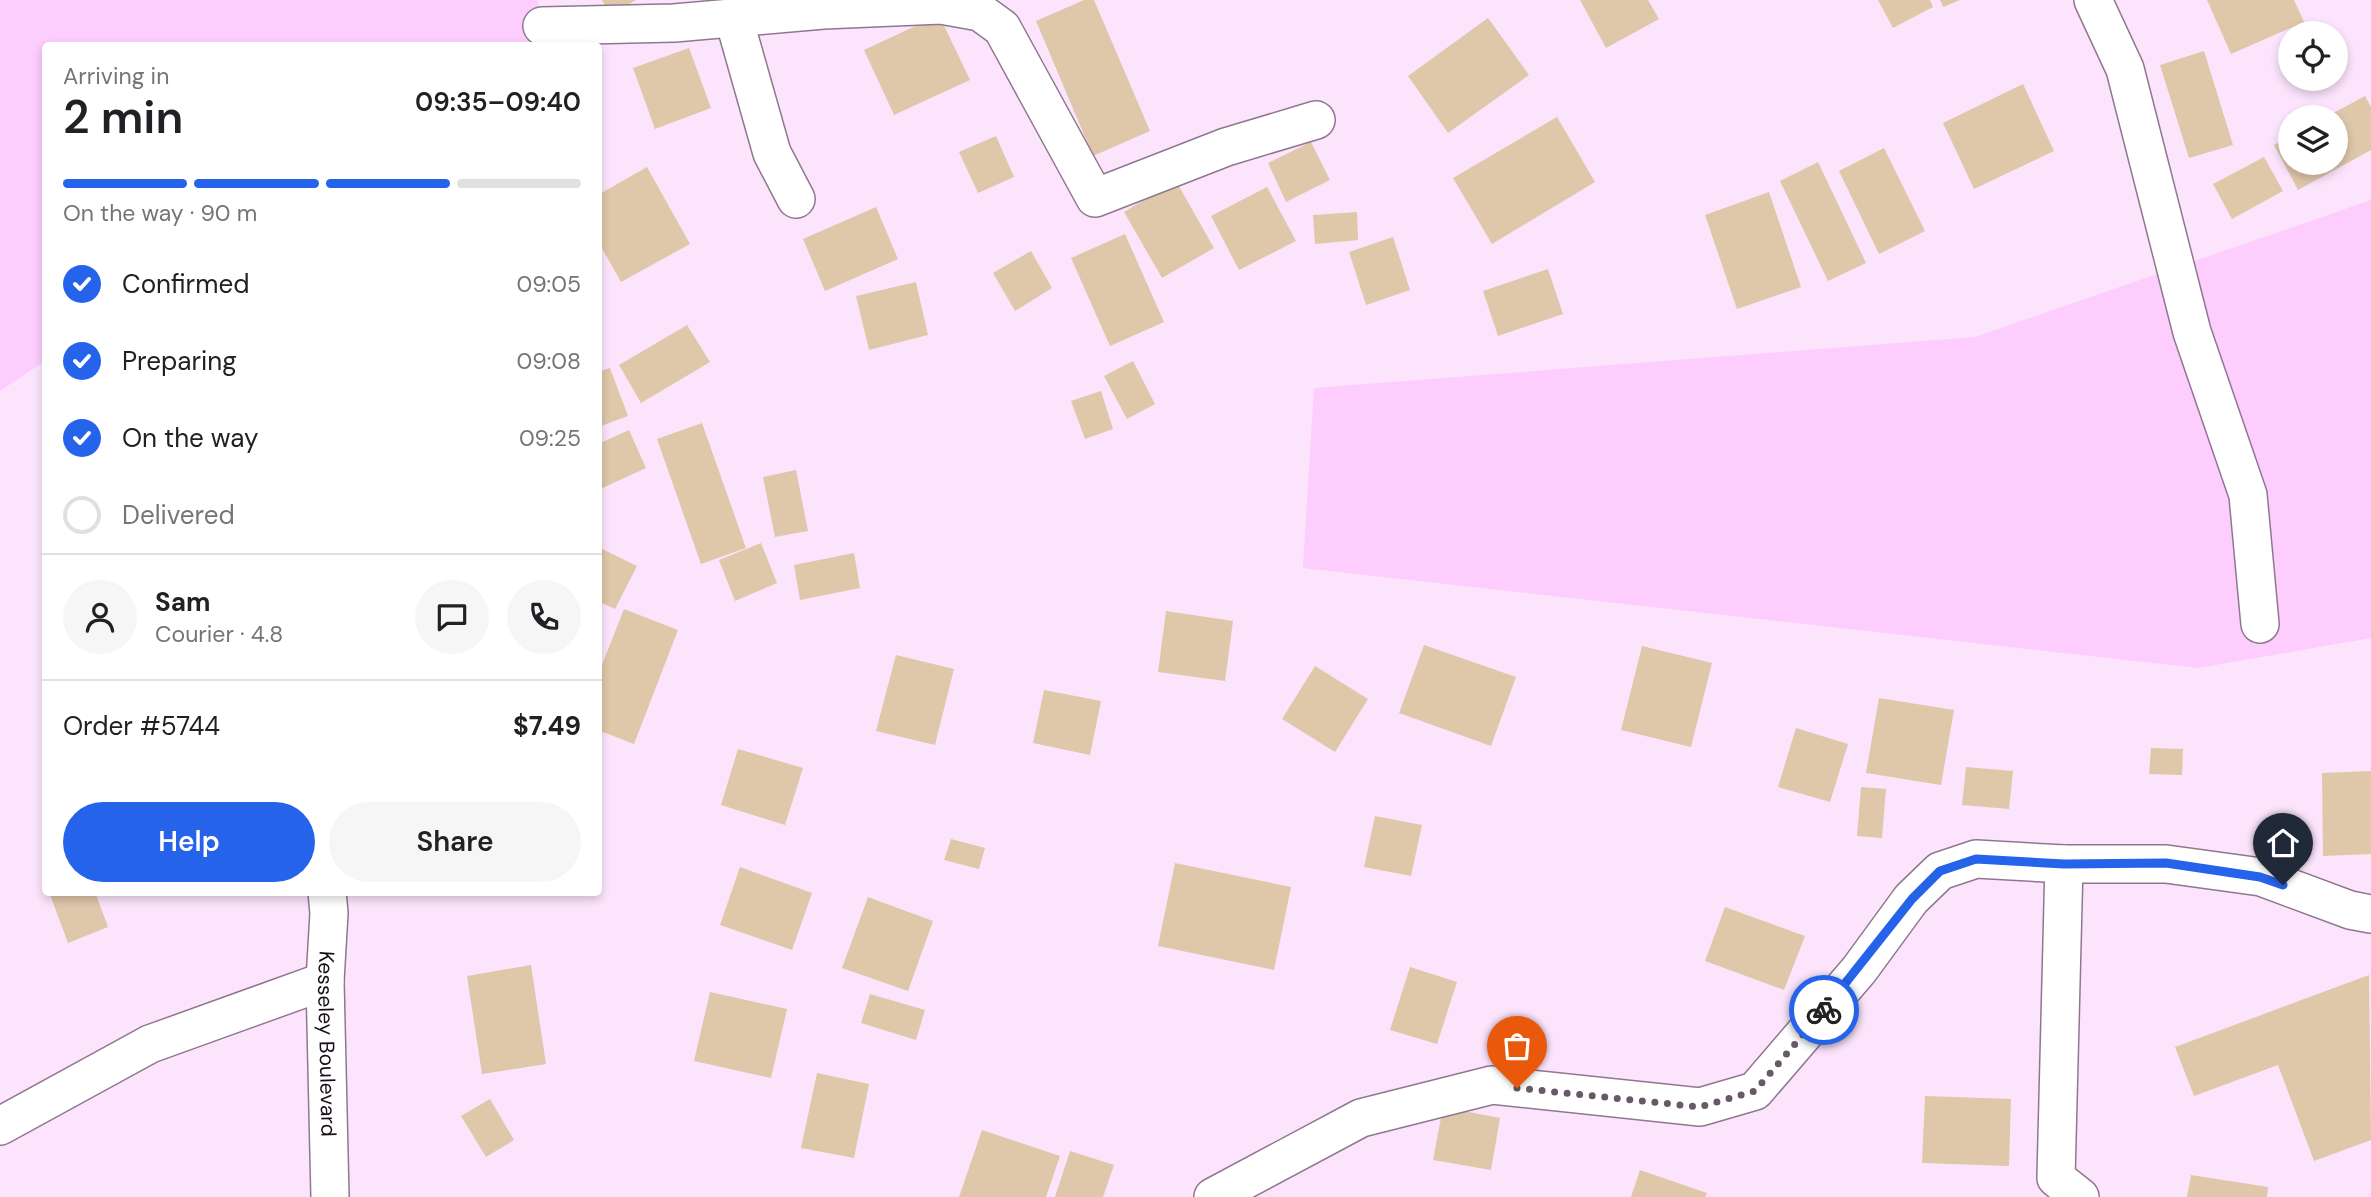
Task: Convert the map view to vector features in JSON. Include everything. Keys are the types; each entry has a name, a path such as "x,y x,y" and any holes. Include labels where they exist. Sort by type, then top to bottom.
{"street":[{"path":"2093,0 2125,69 2192,332 2248,495 2260,624"},
{"path":"540,24 734,19 823,9 941,5 979,12 1002,28 1096,198 1226,147 1316,120"},
{"path":"734,19 772,153 796,199"},
{"path":"1213,1197 1361,1118 1492,1085 1700,1107 1755,1091 1859,970 1912,899 1940,871 1976,859 2064,864 2166,863 2260,877 2350,910 2371,914"},
{"path":"2064,864 2056,1178 2080,1197"},
{"name":"Kesseley Boulevard","path":"328,896 330,913 325,981 330,1197"},
{"path":"0,1126 150,1044 325,981"}],"shaded area":[{"path":"0,0 538,0 542,26 539,42 42,42 42,363 0,391"},
{"path":"2371,200 2371,638 2198,668 1303,568 1314,388 1975,337"}],"building":[{"path":"602,0 636,0 610,15"},
{"path":"1084,0 1094,0 1150,131 1093,156 1036,21"},
{"path":"1580,0 1648,0 1659,19 1606,48"},
{"path":"1878,0 1930,0 1933,7 1893,28"},
{"path":"1940,0 1960,0 1943,7"},
{"path":"2207,0 2294,0 2304,21 2278,21 2278,33 2231,54"},
{"path":"939,15 970,80 894,115 864,50"},
{"path":"1488,18 1529,75 1448,133 1408,76"},
{"path":"689,48 711,108 655,129 633,68"},
{"path":"2204,51 2233,145 2189,158 2160,65"},
{"path":"2023,84 2054,151 1974,189 1943,123"},
{"path":"2365,96 2371,107 2371,150 2348,163 2348,105"},
{"path":"1557,117 1595,182 1492,244 1453,178"},
{"path":"996,136 1014,177 978,193 959,152"},
{"path":"1311,142 1330,180 1286,202 1268,163"},
{"path":"1884,148 1925,231 1879,254 1839,171"},
{"path":"2264,157 2283,191 2232,219 2213,184"},
{"path":"1818,162 1866,263 1828,281 1780,181"},
{"path":"647,167 690,244 621,282 602,248 602,193"},
{"path":"2290,175 2325,175 2298,190"},
{"path":"1176,181 1214,248 1162,278 1124,212"},
{"path":"1267,187 1296,241 1239,270 1211,216"},
{"path":"1769,192 1801,287 1737,309 1705,215"},
{"path":"876,207 898,259 825,291 803,239"},
{"path":"1357,212 1358,240 1315,244 1313,215"},
{"path":"1125,234 1164,322 1110,346 1071,258"},
{"path":"1393,237 1410,290 1366,305 1349,252"},
{"path":"1031,251 1052,288 1015,311 993,273"},
{"path":"1548,269 1563,314 1498,336 1483,291"},
{"path":"916,282 928,335 869,350 856,296"},
{"path":"687,325 710,362 641,403 619,365"},
{"path":"1133,361 1155,404 1127,419 1104,376"},
{"path":"610,368 628,416 602,426 602,371"},
{"path":"1101,391 1113,429 1085,439 1071,401"},
{"path":"702,423 746,548 701,564 657,439"},
{"path":"629,430 646,468 602,488 602,442"},
{"path":"796,470 808,531 775,537 763,477"},
{"path":"761,543 777,583 735,601 719,560"},
{"path":"602,549 637,566 615,609 602,603"},
{"path":"854,553 860,588 800,600 794,565"},
{"path":"624,609 678,630 634,744 602,732 602,665"},
{"path":"1166,611 1233,621 1225,681 1158,672"},
{"path":"1424,645 1516,677 1491,746 1399,713"},
{"path":"1642,646 1712,663 1691,747 1621,730"},
{"path":"896,655 954,669 935,745 876,731"},
{"path":"1315,666 1368,699 1335,752 1282,719"},
{"path":"1044,690 1101,701 1090,755 1033,743"},
{"path":"1879,698 1954,710 1941,785 1866,773"},
{"path":"1796,728 1848,744 1830,802 1778,787"},
{"path":"2151,748 2183,749 2182,775 2149,774"},
{"path":"738,749 803,768 785,825 721,805"},
{"path":"1966,767 2013,771 2009,809 1962,805"},
{"path":"2371,771 2371,854 2323,856 2322,773"},
{"path":"1861,787 1886,789 1882,838 1857,836"},
{"path":"1375,816 1422,825 1411,876 1364,867"},
{"path":"951,839 985,848 979,869 944,860"},
{"path":"1175,863 1291,887 1274,970 1158,946"},
{"path":"740,867 812,893 792,950 720,925"},
{"path":"50,896 96,896 108,927 68,943"},
{"path":"868,897 933,921 908,991 842,968"},
{"path":"1725,907 1805,936 1784,990 1705,961"},
{"path":"531,965 546,1064 482,1074 467,976"},
{"path":"1410,967 1457,982 1437,1044 1390,1030"},
{"path":"2369,975 2371,1140 2314,1161 2278,1065 2194,1096 2175,1047"},
{"path":"710,992 787,1009 771,1078 694,1061"},
{"path":"870,994 925,1010 916,1040 861,1023"},
{"path":"817,1073 869,1084 854,1158 801,1148"},
{"path":"1925,1096 2011,1099 2009,1166 1922,1163"},
{"path":"490,1099 514,1140 486,1157 461,1116"},
{"path":"1443,1107 1500,1118 1491,1170 1433,1160"},
{"path":"982,1130 1060,1156 1046,1197 959,1197"},
{"path":"1070,1151 1114,1165 1103,1197 1055,1197"},
{"path":"1640,1170 1707,1193 1705,1197 1631,1197"},
{"path":"2191,1175 2268,1187 2267,1197 2187,1197"}],"way so far":[{"path":"1517,1088 1700,1107 1755,1091 1824,1010"}],"route":[{"path":"1824,1010 1859,970 1912,899 1940,871 1976,859 2064,864 2166,863 2260,877 2283,885"}]}
